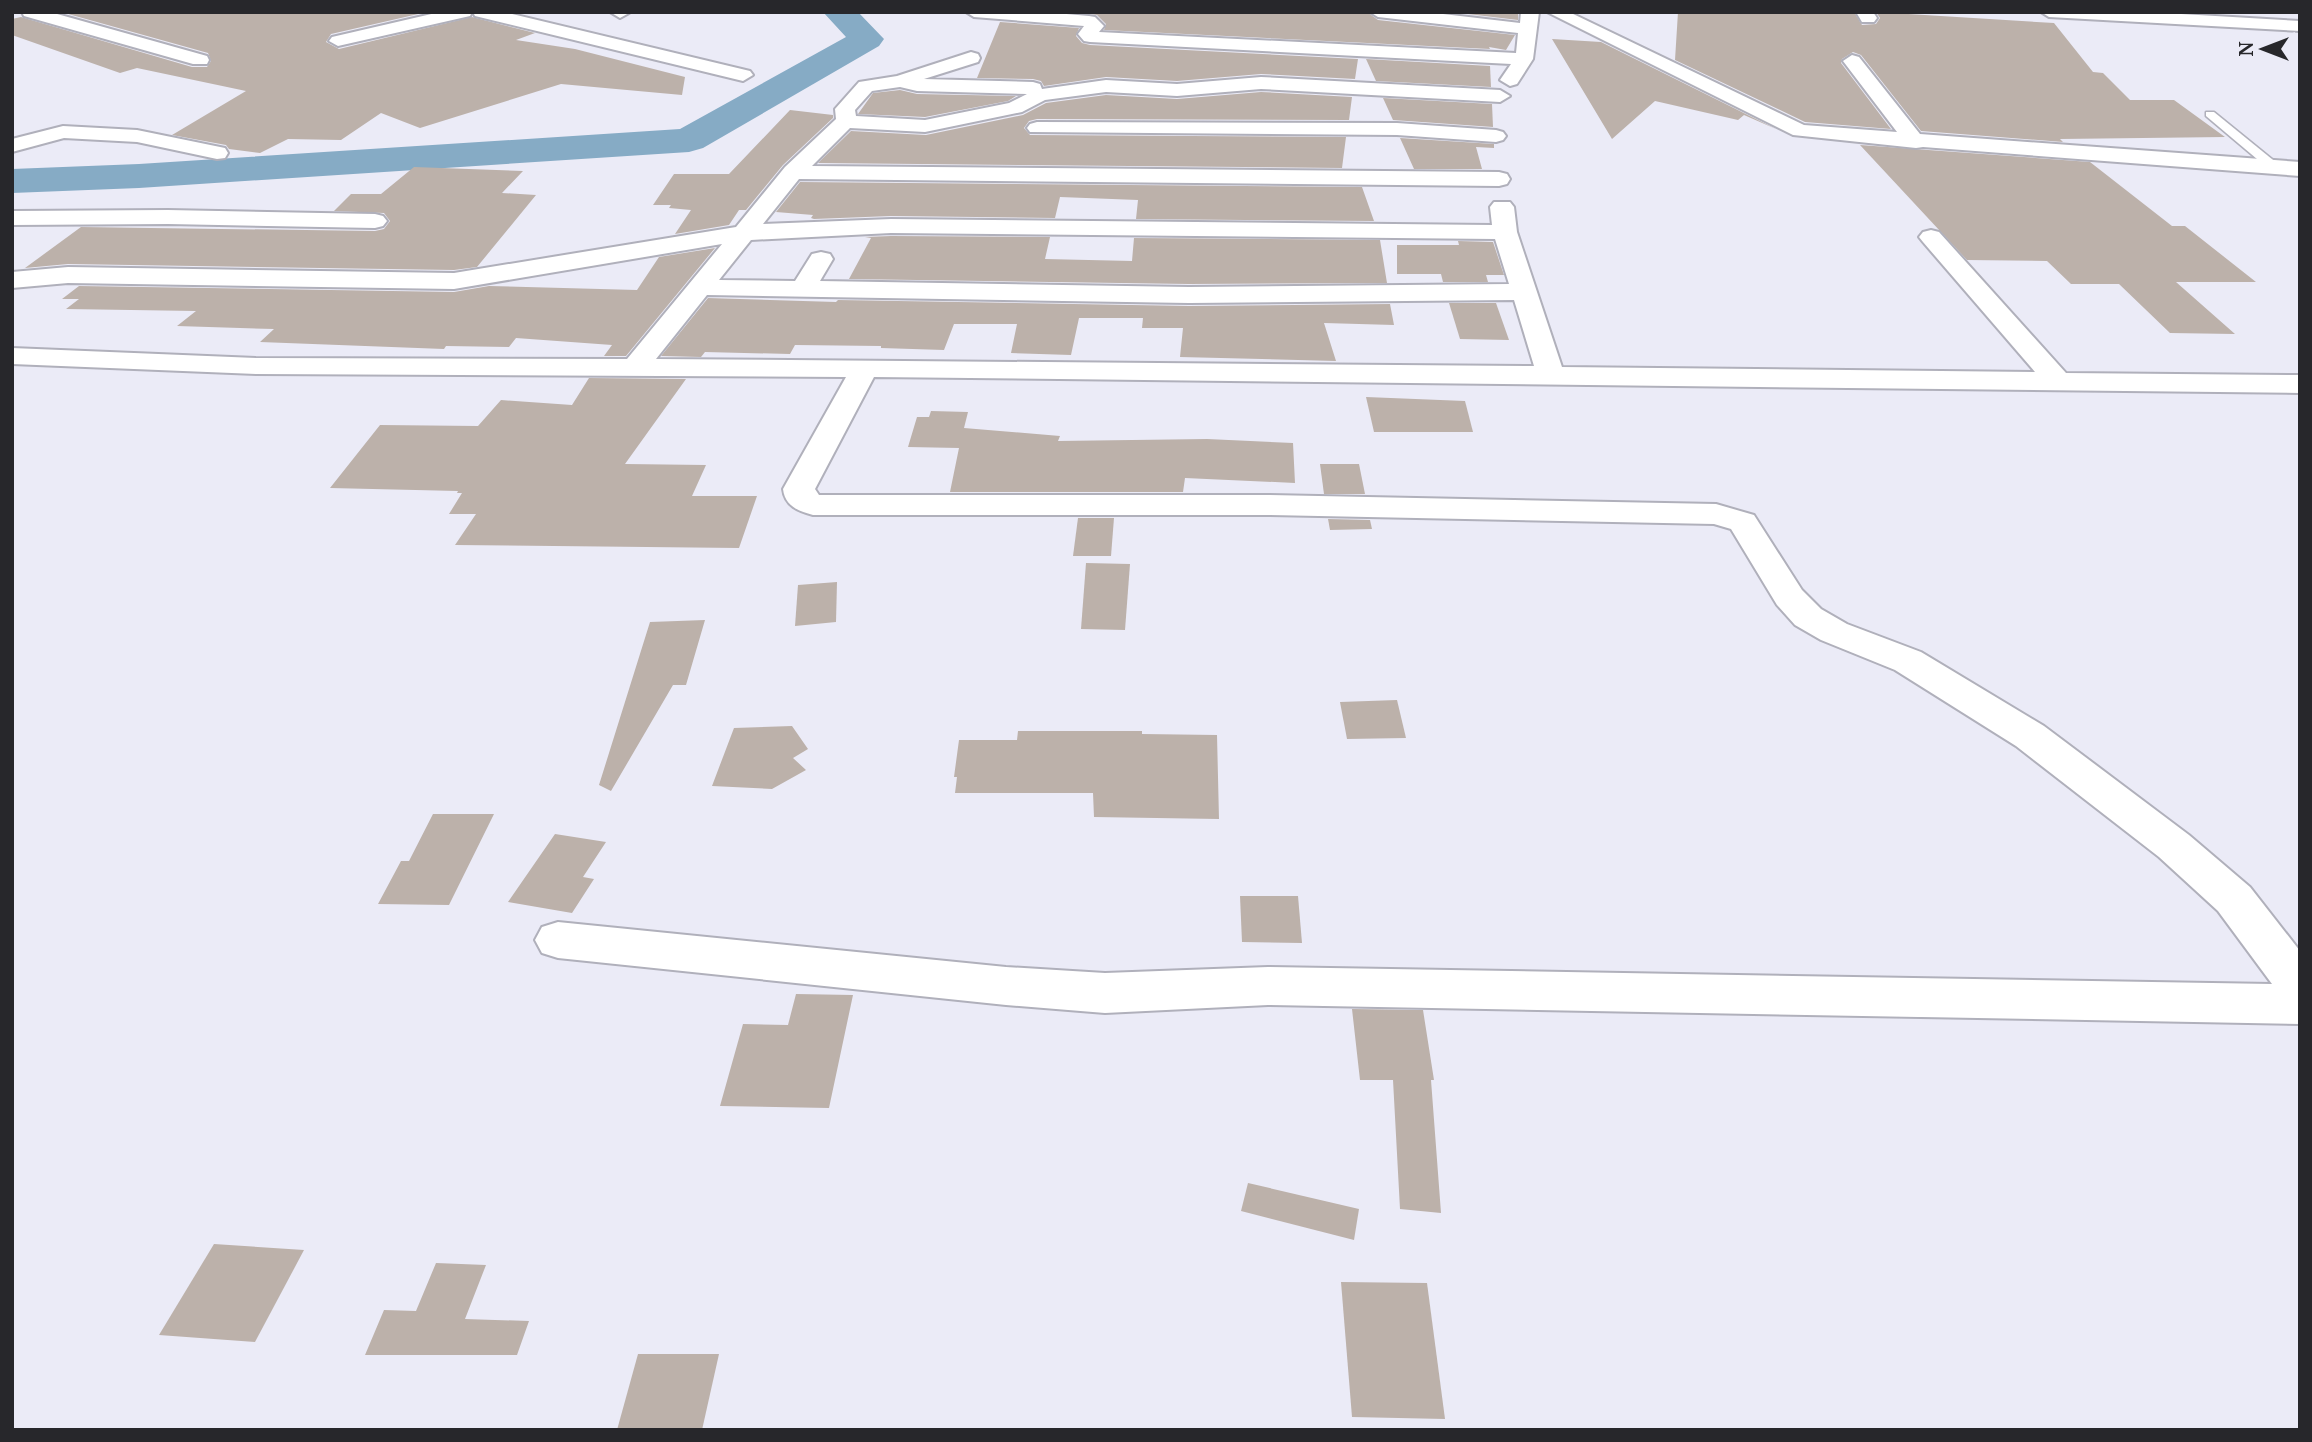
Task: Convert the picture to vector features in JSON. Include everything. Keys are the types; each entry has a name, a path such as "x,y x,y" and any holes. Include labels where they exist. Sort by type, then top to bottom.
{"street":[{"path":"30,12 200,60"},
{"path":"338,41 464,12"},
{"path":"481,12 743,75"},
{"path":"974,12 1089,21 1096,26 1087,34 1090,37 1524,59"},
{"path":"1378,12 1528,21 1524,59 1500,96 1496,136 1505,232 1551,376"},
{"path":"1555,12 1596,21 1790,128 1800,131 1916,142 2300,169"},
{"path":"2049,12 2300,26"},
{"path":"847,122 845,109 861,89 900,81 971,58"},
{"path":"1852,61 1916,142"},
{"path":"900,81 918,85 1070,90"},
{"path":"635,368 793,172 847,122 925,126 1015,108 1040,95 1106,86 1177,90 1261,83 1500,96"},
{"path":"1037,128 1397,129 1496,136"},
{"path":"12,146 63,132 137,136 217,153"},
{"path":"793,172 1499,179"},
{"path":"12,218 168,217 375,221"},
{"path":"12,280 68,275 454,281 743,233 813,228 891,226 1505,232"},
{"path":"1931,237 2059,382"},
{"path":"803,289 821,260"},
{"path":"700,287 1189,295 1525,292"},
{"path":"12,356 256,366 865,368 2300,384"},
{"path":"865,368 799,489 800,498 805,502 813,505 1266,505 1702,514 1730,517 1743,522 1789,597 1808,617 1834,632 1908,661 2029,736 2174,846 2234,900 2300,986"},
{"path":"558,940 863,969 1006,986 1105,993 1268,986 2300,1004"}],"lane":[{"path":"2210,114 2274,167"}],"building":[{"path":"61,12 427,12 331,34 326,42 339,49 472,17 535,33 516,40 575,49 685,77 682,95 561,84 420,128 381,113 341,140 288,139 260,153 229,149 226,145 172,135 246,91 137,68 120,73 12,35 12,19 21,17 192,67 207,67 211,61 208,53"},
{"path":"1076,12 1367,12 1378,20 1515,35 1506,50 1489,47 1490,49 1104,30 1106,24 1097,15"},
{"path":"1451,12 1518,12 1518,20"},
{"path":"1678,12 1854,12 1862,25 1876,24 1880,18 1876,12 2054,23 2093,72 2103,73 2130,100 2174,100 2225,137 2060,139 2063,142 1921,131 1861,55 1853,52 1842,59 1841,63 1891,129 1805,122 1675,60"},
{"path":"1000,22 1079,28 1076,36 1082,43 1090,45 1358,59 1355,79 1261,74 1177,81 1106,77 1044,86 1041,81 1033,79 977,78"},
{"path":"1552,39 1601,42 1776,129 1744,115 1738,120 1655,101 1612,139"},
{"path":"1366,59 1490,66 1491,87 1376,81"},
{"path":"900,90 917,94 1016,96 1008,101 925,117 858,114 873,93"},
{"path":"1261,92 1352,97 1349,120 1037,119 1029,121 1024,128 1030,135 1346,137 1342,168 818,163 851,131 926,135 1023,115 1046,103 1106,95 1177,99"},
{"path":"1383,98 1492,104 1493,127 1393,120"},
{"path":"790,110 833,115 833,118 783,165 746,210 739,210 729,225 675,234 691,210 669,208 671,205 653,205 674,174 729,174"},
{"path":"1400,138 1494,144 1494,148 1476,147 1482,169 1414,169"},
{"path":"1860,145 2090,162 2172,226 2185,226 2256,282 2176,282 2235,334 2170,333 2119,284 2071,284 2047,261 1967,260"},
{"path":"414,167 523,171 502,193 536,195 477,267 454,270 68,264 25,268 81,227 384,229 390,221 384,213 334,211 351,194 381,194"},
{"path":"800,182 1362,187 1374,221 1136,219 1138,200 1060,197 1055,218 891,216 814,219 811,218 813,215 776,212"},
{"path":"865,237 1050,237 1045,259 1132,261 1134,238 1380,240 1387,283 1189,284 849,279 871,238"},
{"path":"1458,241 1493,242 1504,275 1486,275 1488,282 1443,282 1441,274 1397,274 1397,245 1459,245"},
{"path":"715,248 626,356 604,356 612,345 516,338 509,347 446,346 444,349 260,342 274,329 177,326 196,311 66,309 79,299 62,299 79,286 454,292 489,286 637,290 659,257"},
{"path":"708,298 1189,306 1390,304 1394,325 1324,323 1336,361 1180,357 1183,328 1142,328 1143,318 1079,318 1071,355 1011,353 1017,324 954,324 944,350 795,345 790,354 705,352 701,357 661,356"},
{"path":"1449,303 1496,303 1509,340 1460,339"},
{"path":"589,378 686,379 625,464 706,465 692,496 757,496 739,548 455,545 476,514 449,514 462,493 457,493 458,491 330,488 380,425 478,426 501,400 572,405"},
{"path":"1366,397 1465,401 1473,432 1374,432"},
{"path":"931,411 968,412 964,428 1060,436 1058,441 1207,439 1293,443 1295,483 1185,478 1183,492 950,492 959,448 908,447 917,417 929,417"},
{"path":"1320,464 1359,464 1365,494 1324,494"},
{"path":"1078,518 1114,518 1111,556 1073,556"},
{"path":"1328,519 1370,520 1372,529 1330,530"},
{"path":"1086,563 1130,564 1125,630 1081,629"},
{"path":"837,582 836,622 795,626 798,585"},
{"path":"705,620 686,685 673,685 611,791 599,785 650,622"},
{"path":"1397,700 1406,738 1347,739 1340,702"},
{"path":"792,726 808,749 793,758 806,770 772,789 712,786 734,728"},
{"path":"1018,731 1142,731 1142,734 1217,735 1219,819 1094,817 1093,793 955,793 957,777 954,777 959,740 1017,740"},
{"path":"433,814 494,814 449,905 378,904 401,861 409,861"},
{"path":"555,834 606,842 583,877 594,879 572,913 508,902"},
{"path":"1240,896 1298,896 1302,943 1242,942"},
{"path":"796,994 853,995 829,1108 720,1106 743,1024 788,1025"},
{"path":"1352,1009 1423,1010 1434,1080 1431,1080 1441,1213 1400,1209 1393,1080 1360,1080"},
{"path":"1248,1183 1359,1209 1354,1240 1241,1211"},
{"path":"214,1244 304,1250 255,1342 159,1335"},
{"path":"436,1263 486,1265 465,1319 529,1321 517,1355 365,1355 384,1310 416,1311"},
{"path":"1341,1282 1427,1283 1445,1419 1352,1417"},
{"path":"638,1354 719,1354 702,1430 617,1430"}],"waterway":[{"path":"12,181 139,176 689,140 867,39 839,12"}]}
